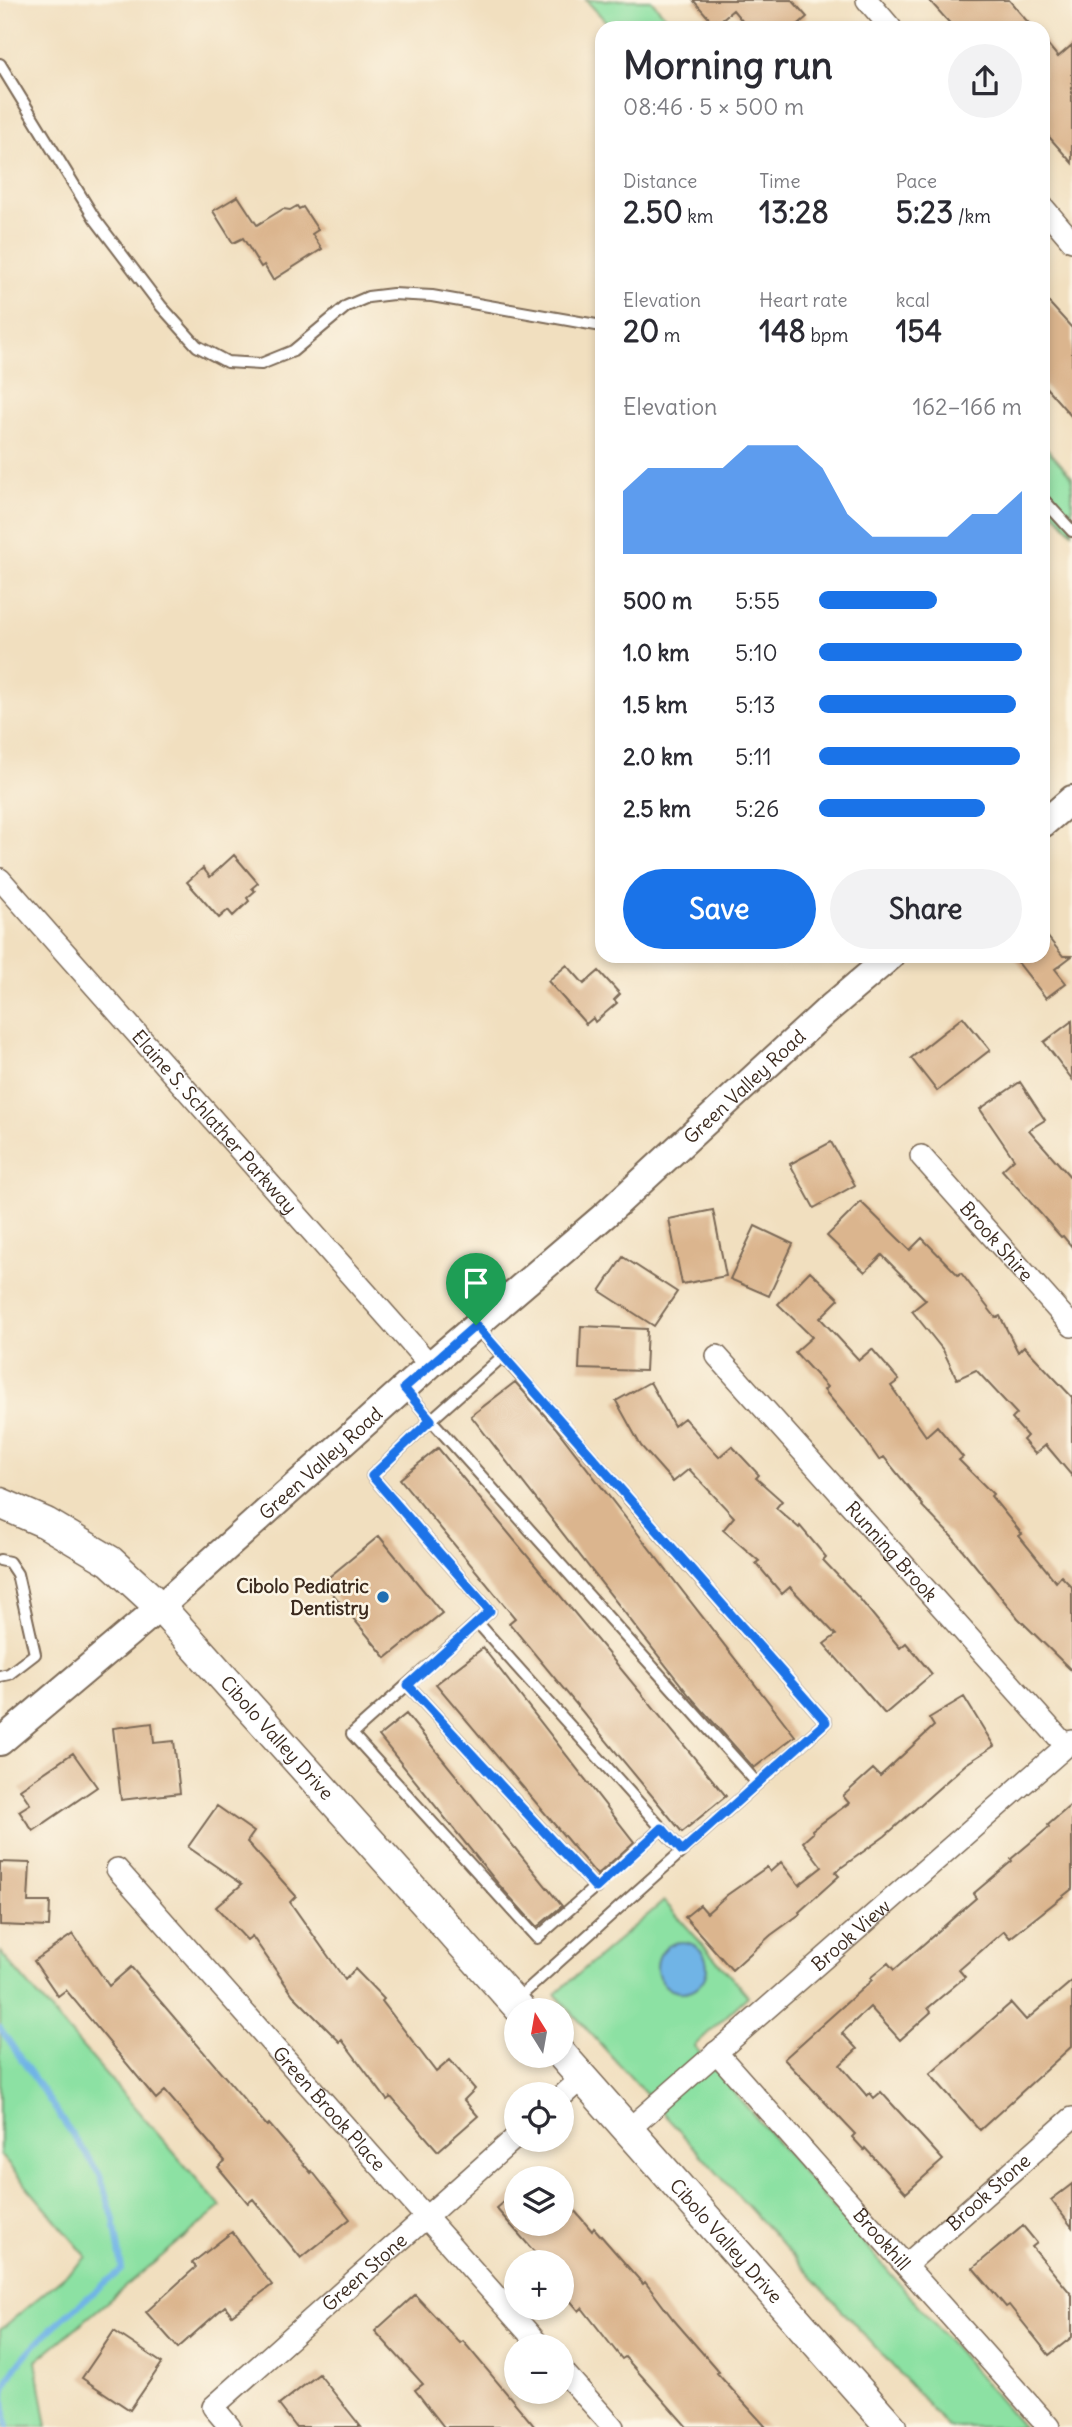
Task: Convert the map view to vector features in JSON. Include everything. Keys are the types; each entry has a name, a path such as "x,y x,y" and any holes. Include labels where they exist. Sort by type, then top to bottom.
{"main road":[{"name":"Cibolo Valley Drive","path":"0,1503 46,1523 110,1561 159,1607 511,1998"},
{"name":"Cibolo Valley Drive","path":"574,2089 628,2130 891,2427"}],"street":[{"path":"867,0 885,21"},
{"path":"1050,215 1072,241"},
{"path":"1050,818 1072,800"},
{"name":"Elaine S. Schlather Parkway","path":"0,879 430,1366"},
{"name":"Green Valley Road","path":"0,1742 159,1607 404,1388 604,1215 825,1012 883,963"},
{"name":"Brook Shire","path":"921,1156 1072,1326"},
{"name":"Running Brook","path":"717,1356 1069,1743"},
{"name":"Brook View","path":"628,2130 1069,1743"},
{"name":"Green Brook Place","path":"117,1869 529,2334"},
{"name":"Brookhill","path":"716,2052 1049,2427"},
{"name":"Brook Stone","path":"906,2265 1072,2118"},
{"name":"Green Stone","path":"230,2427 213,2407 504,2148"},
{"path":"574,2383 613,2427"}],"lane":[{"path":"0,64 95,219 161,306 197,346 227,362 261,364 293,351 347,306 368,297 393,294 432,296 595,325"},
{"path":"1050,507 1072,531"},
{"path":"476,1325 826,1722 682,1851 526,1998"},
{"path":"503,1356 372,1476 490,1611 352,1734 537,1938 662,1828"},
{"path":"404,1388 757,1783"},
{"path":"0,1560 9,1562 17,1574 36,1654 9,1674 0,1676"},
{"path":"477,1622 682,1851"},
{"path":"408,1685 596,1888"}],"green space":[{"path":"586,0 651,0 670,21 606,21"},
{"path":"1050,452 1072,477 1072,532 1050,508"},
{"path":"664,1901 748,1996 694,2046 1023,2427 948,2427 574,2015 574,1998 559,1998 555,1994"},
{"path":"0,1952 221,2207 36,2361 47,2427 0,2427 0,2330 87,2257 0,2155"}],"water":[{"path":"682,1942 700,1949 707,1967 700,1985 682,1992 664,1985 657,1967 664,1949"}],"building":[{"path":"693,0 792,0 807,17 802,21 742,21 733,10 720,21 711,21"},
{"path":"929,0 1009,0 1027,21 948,21"},
{"path":"1072,45 1072,163 1050,138 1050,47 1058,57"},
{"path":"238,196 257,225 283,209 303,207 318,230 312,234 322,249 273,280 264,265 261,267 243,238 233,243 213,211"},
{"path":"1050,304 1072,328 1072,417 1050,392"},
{"path":"234,855 258,883 252,888 255,891 247,898 249,901 233,916 228,910 219,918 187,882 203,868 210,877"},
{"path":"1050,940 1063,956 1072,956 1055,969 1066,983 1046,998 1018,963 1050,963"},
{"path":"567,965 584,984 599,971 620,994 614,1000 617,1003 595,1022 593,1018 586,1024 548,981"},
{"path":"963,1017 990,1050 937,1091 911,1058"},
{"path":"1072,1021 1072,1079 1044,1042"},
{"path":"1020,1082 1045,1120 1029,1130 1072,1179 1072,1247 1002,1170 1014,1159 980,1109"},
{"path":"831,1142 855,1185 814,1208 790,1164"},
{"path":"861,1202 910,1250 922,1238 958,1275 961,1273 996,1318 1000,1316 1018,1352 1024,1346 1072,1397 1072,1476 1046,1445 1035,1454 1023,1440 1027,1436 1012,1419 1017,1414 976,1370 957,1379 943,1350 912,1311 926,1300 882,1255 865,1272 827,1236"},
{"path":"713,1210 726,1276 682,1284 669,1219"},
{"path":"755,1226 793,1244 769,1296 730,1279"},
{"path":"623,1257 677,1292 654,1326 600,1291"},
{"path":"810,1271 839,1299 820,1318 859,1360 872,1349 899,1380 891,1386 926,1436 937,1426 963,1457 959,1460 993,1494 991,1496 1022,1534 1019,1536 1056,1582 1061,1576 1072,1587 1072,1671 1018,1618 952,1537 922,1506 884,1457 879,1460 824,1390 827,1387 795,1352 812,1337 778,1304"},
{"path":"581,1326 647,1329 645,1371 579,1369"},
{"path":"515,1382 555,1427 795,1736 754,1768 689,1695 471,1416"},
{"path":"650,1382 674,1426 684,1418 719,1457 732,1446 759,1475 756,1478 782,1501 776,1508 799,1528 800,1526 826,1557 823,1560 900,1648 906,1643 932,1674 885,1714 824,1644 836,1635 790,1587 782,1594 756,1563 759,1561 723,1530 734,1517 689,1469 673,1482 641,1446 616,1401"},
{"path":"438,1448 726,1796 682,1832 509,1623 515,1618 400,1479"},
{"name":"Cibolo Pediatric Dentistry","path":"379,1536 442,1613 386,1658 323,1582"},
{"path":"483,1648 634,1842 597,1875 436,1684"},
{"path":"964,1697 994,1746 966,1764 885,1836 835,1872 839,1876 799,1912 800,1914 771,1935 732,1970 685,1917 700,1905 707,1913 727,1895 767,1867 770,1872 781,1862 799,1885 822,1867 803,1842 813,1833 812,1830 849,1803 843,1796 873,1769 880,1776 934,1726 929,1718"},
{"path":"406,1714 562,1906 537,1927 499,1885 379,1736"},
{"path":"152,1723 154,1743 174,1741 180,1793 121,1800 113,1728"},
{"path":"73,1753 97,1787 33,1831 19,1811 30,1804 20,1789"},
{"path":"1072,1804 1072,1889 1010,1938 1004,1931 959,1970 965,1977 928,2008 931,2012 900,2040 870,2007 842,2033 857,2049 840,2065 867,2096 870,2093 874,2098 881,2092 943,2160 906,2193 852,2137 855,2134 784,2059 872,1980 870,1978 888,1963 894,1970 976,1898 973,1894"},
{"path":"217,1806 254,1832 247,1842 296,1896 290,1902 345,1980 355,1969 384,1999 382,2001 436,2072 450,2060 475,2089 464,2100 478,2116 438,2151 391,2097 387,2100 342,2040 340,2042 293,1995 252,1936 247,1940 216,1907 242,1884 188,1847"},
{"path":"0,1862 30,1863 28,1902 50,1902 49,1927 0,1925"},
{"path":"73,1934 109,1986 131,1967 267,2126 269,2124 311,2173 312,2171 350,2219 301,2258 253,2199 248,2203 218,2167 225,2161 165,2091 156,2099 66,1990 58,1996 34,1961"},
{"path":"1072,1981 1072,2046 980,2130 930,2074 1011,2003 1026,2020"},
{"path":"1072,2184 1072,2227 1051,2200"},
{"path":"504,2201 504,2217 496,2208"},
{"path":"574,2210 592,2231 594,2228 643,2284 645,2282 719,2372 717,2373 766,2427 687,2427 625,2357 622,2359 582,2308 579,2311 574,2305 574,2250 533,2250 520,2236 574,2236"},
{"path":"1023,2226 1037,2243 1032,2247 1072,2295 1072,2337 1049,2355 1009,2305 1006,2307 973,2268"},
{"path":"232,2232 272,2285 232,2315 225,2306 178,2348 146,2312 196,2267 192,2263"},
{"path":"415,2295 460,2343 463,2341 504,2390 504,2404 516,2404 535,2427 444,2427 415,2390 423,2384 375,2331"},
{"path":"114,2331 162,2363 130,2410 82,2378"},
{"path":"319,2374 361,2427 296,2427 279,2405"}],"waterway":[{"path":"0,2028 100,2175 114,2220 122,2269 56,2325 24,2357 12,2374 4,2393 8,2427"}],"place":[{"name":"Cibolo Pediatric Dentistry","path":"383,1597"}],"route":[{"path":"476,1325 826,1722 682,1851 662,1828 596,1888 408,1685 490,1611 372,1476 431,1420 404,1388 476,1325"}]}
